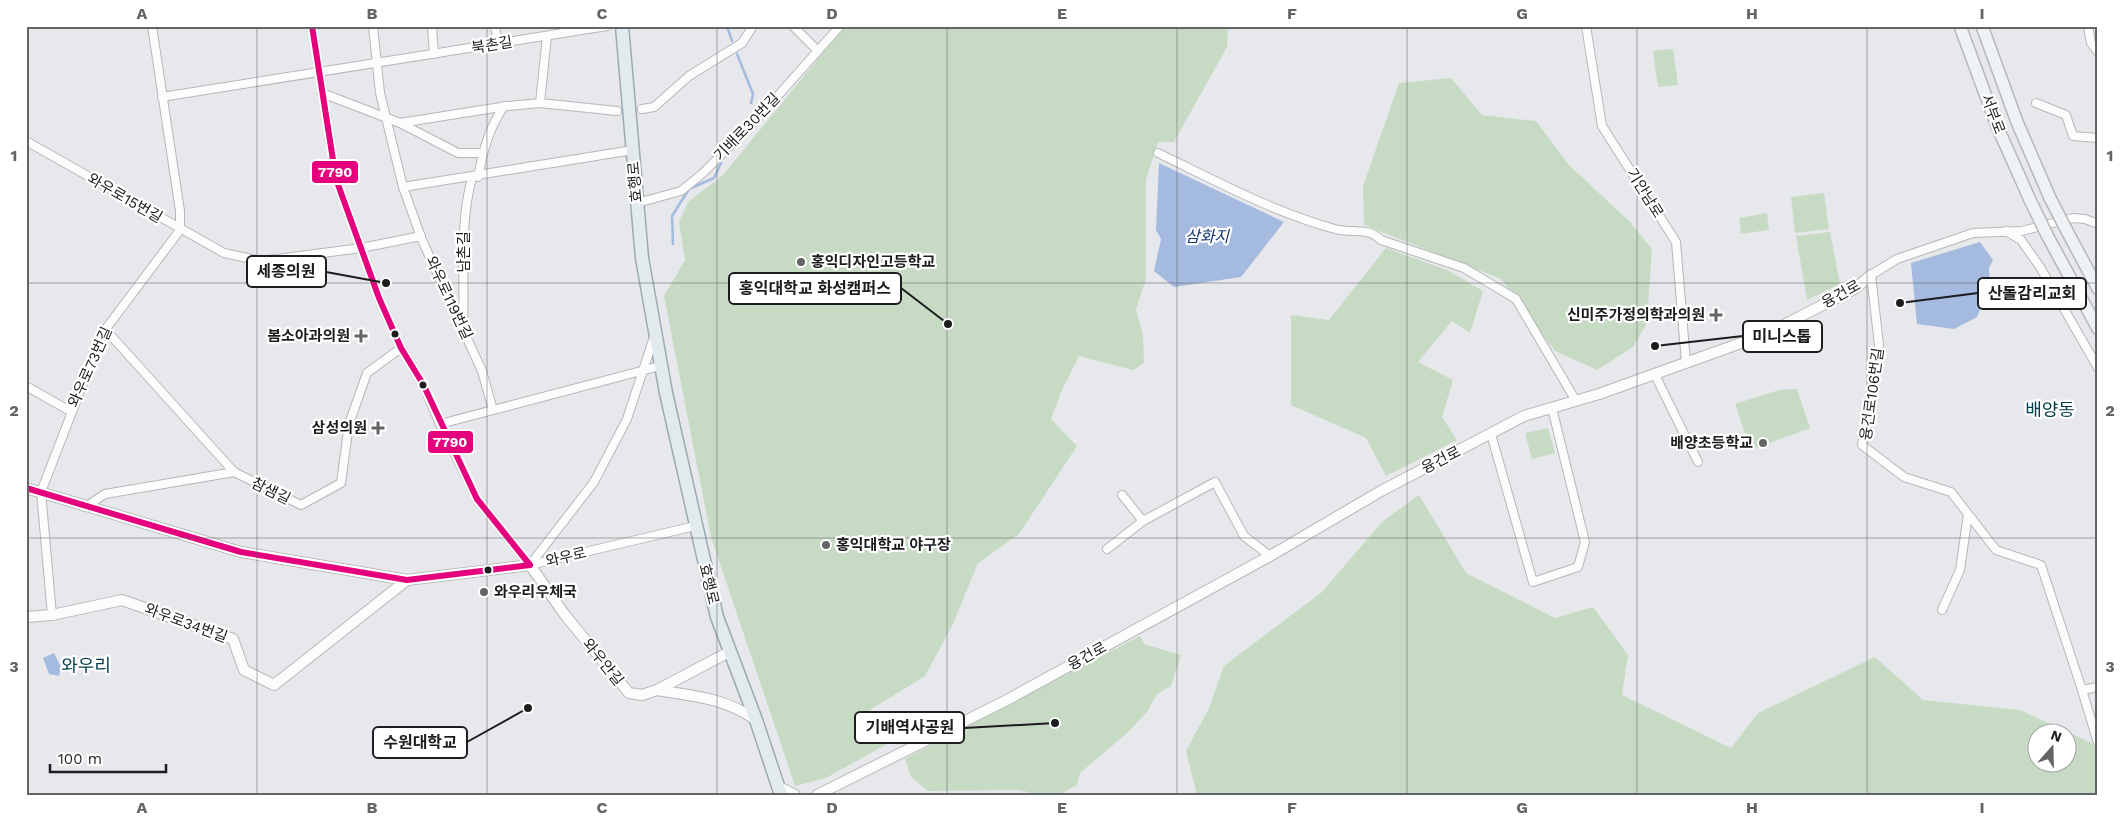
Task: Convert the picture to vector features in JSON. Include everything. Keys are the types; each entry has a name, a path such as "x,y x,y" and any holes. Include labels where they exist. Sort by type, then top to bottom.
{"main road":[{"name":"효행로","path":"622,26 642,258 660,366 717,617 756,720 780,791"},
{"name":"서부로","path":"1960,26 1997,126 2030,200 2098,329"},
{"name":"서부로","path":"1982,26 2017,122 2050,198 2098,289"}],"street":[{"path":"152,26 180,211 180,230"},
{"name":"와우안길","path":"312,26 336,178 379,298 401,348 423,384 440,424 477,498 530,565 564,615 629,693 642,695 657,690 729,652"},
{"name":"와우로119번길","path":"373,26 376,64 385,117 403,187 420,236 482,371 493,410"},
{"path":"432,26 434,54"},
{"path":"495,26 498,44"},
{"name":"북촌길","path":"162,96 318,71 376,64 607,26"},
{"path":"642,109 654,107 689,76 742,44 753,26"},
{"path":"793,26 818,51"},
{"name":"기배로30번길","path":"637,203 681,191 703,173 757,119 840,26"},
{"name":"기안남로","path":"1586,26 1602,126 1676,242 1686,364"},
{"path":"2088,26 2091,43 2098,52"},
{"path":"540,103 546,36"},
{"path":"322,93 400,123 458,153 483,153"},
{"path":"400,123 504,106 540,103 607,112 617,111"},
{"path":"2036,103 2066,115 2073,136 2098,138"},
{"name":"남촌길","path":"463,327 464,222 467,197 494,121 504,106"},
{"name":"와우로15번길","path":"26,141 180,230 224,253 261,261 361,248 420,236"},
{"path":"403,187 475,177 632,150"},
{"path":"1158,154 1286,214 1338,230 1372,232 1382,240 1464,268 1516,299 1576,401"},
{"name":"융건로","path":"817,795 1007,700 1270,556 1381,491 1524,416 1654,375 1766,334 1856,288 1871,275 1897,259 1973,233 2004,230 2022,231 2073,218 2085,219 2098,224"},
{"name":"와우로73번길","path":"41,492 70,411 105,329 180,230"},
{"path":"2004,230 2021,240 2040,267 2098,368"},
{"name":"융건로106번길","path":"1871,275 1879,345 1862,445 1904,477 1951,492 1996,550 2041,566 2098,743"},
{"name":"참샘길","path":"105,329 234,472 301,505 341,483 349,424 367,373 401,348"},
{"path":"530,565 594,482 627,418 655,332"},
{"path":"440,424 660,366"},
{"path":"1654,375 1698,462"},
{"path":"26,386 70,411"},
{"path":"1491,434 1533,582 1578,567 1585,542 1552,408"},
{"path":"85,507 105,494 234,472"},
{"path":"1107,550 1143,521 1215,482 1244,536 1270,556"},
{"name":"와우로","path":"26,488 241,552 407,580 530,565 695,526"},
{"path":"41,492 52,615"},
{"path":"1122,496 1143,521"},
{"path":"1942,610 1960,570 1968,514"},
{"name":"와우로34번길","path":"26,617 52,615 122,600 233,640 244,670 274,685 407,580"},
{"path":"2082,690 2098,687"},
{"path":"657,690 704,698 738,707 756,720"},
{"path":"780,791 795,795"}],"green space":[{"path":"845,26 1228,26 1227,47 1174,142 1158,142 1146,180 1146,279 1136,309 1143,336 1144,363 1133,370 1079,356 1062,390 1051,419 1077,446 1019,534 978,563 953,624 925,676 870,710 896,739 826,778 795,786 711,537 664,296 685,260 679,222 688,202 723,175"},
{"path":"1673,49 1678,85 1658,87 1653,51"},
{"path":"1451,78 1482,115 1536,121 1568,164 1630,222 1652,249 1647,323 1633,347 1597,370 1555,351 1501,279 1364,225 1363,186 1399,83"},
{"path":"1824,193 1829,229 1795,233 1791,197"},
{"path":"1767,213 1769,230 1741,234 1739,218"},
{"path":"1830,232 1840,284 1807,300 1796,236"},
{"path":"1386,248 1447,270 1483,291 1470,333 1452,321 1418,362 1453,380 1442,417 1457,440 1386,476 1366,438 1291,405 1291,315 1329,320"},
{"path":"1797,389 1810,428 1751,450 1735,404 1779,390"},
{"path":"1548,428 1555,453 1532,459 1525,433"},
{"path":"1419,495 1466,573 1555,618 1593,607 1628,655 1622,695 1731,748 1758,713 1875,657 1923,700 2020,710 2050,724 2026,724 2026,774 2076,774 2076,736 2098,746 2098,795 1197,795 1186,751 1209,708 1224,666 1322,592 1382,522"},
{"path":"1140,636 1144,644 1181,655 1171,686 1157,694 1147,712 1126,734 1080,773 1077,785 1058,795 1041,795 1019,790 928,791 911,777 905,759"}],"water":[{"name":"삼화지","path":"1159,163 1284,222 1241,277 1174,287 1154,271 1161,239 1156,230"},
{"path":"1980,242 1993,260 1989,268 1990,286 1977,317 1954,329 1917,324 1911,263"},
{"path":"54,653 61,667 59,676 49,674 43,658"}],"waterway":[{"path":"727,26 732,41"},
{"path":"737,54 753,94 751,103"},
{"path":"673,244 672,216 689,189 714,178 721,163"}],"transit line":[{"name":"7790","path":"312,26 336,179 379,298 401,348 423,384 477,499 530,565"},
{"name":"7790","path":"26,488 241,552 407,580 530,565"}],"place":[{"name":"홍익디자인고등학교","path":"801,262"},
{"name":"세종의원","path":"386,283"},
{"name":"산돌감리교회","path":"1900,303"},
{"name":"신미주가정의학과의원","path":"1716,315"},
{"name":"홍익대학교 화성캠퍼스","path":"948,324"},
{"name":"봄소아과의원","path":"361,336"},
{"name":"미니스톱","path":"1655,346"},
{"name":"삼성의원","path":"378,428"},
{"name":"배양초등학교","path":"1763,443"},
{"name":"홍익대학교 야구장","path":"826,545"},
{"name":"와우리우체국","path":"484,592"},
{"name":"수원대학교","path":"528,708"},
{"name":"기배역사공원","path":"1055,723"}],"district":[{"name":"배양동","path":"2050,410"},
{"name":"와우리","path":"86,666"}]}
